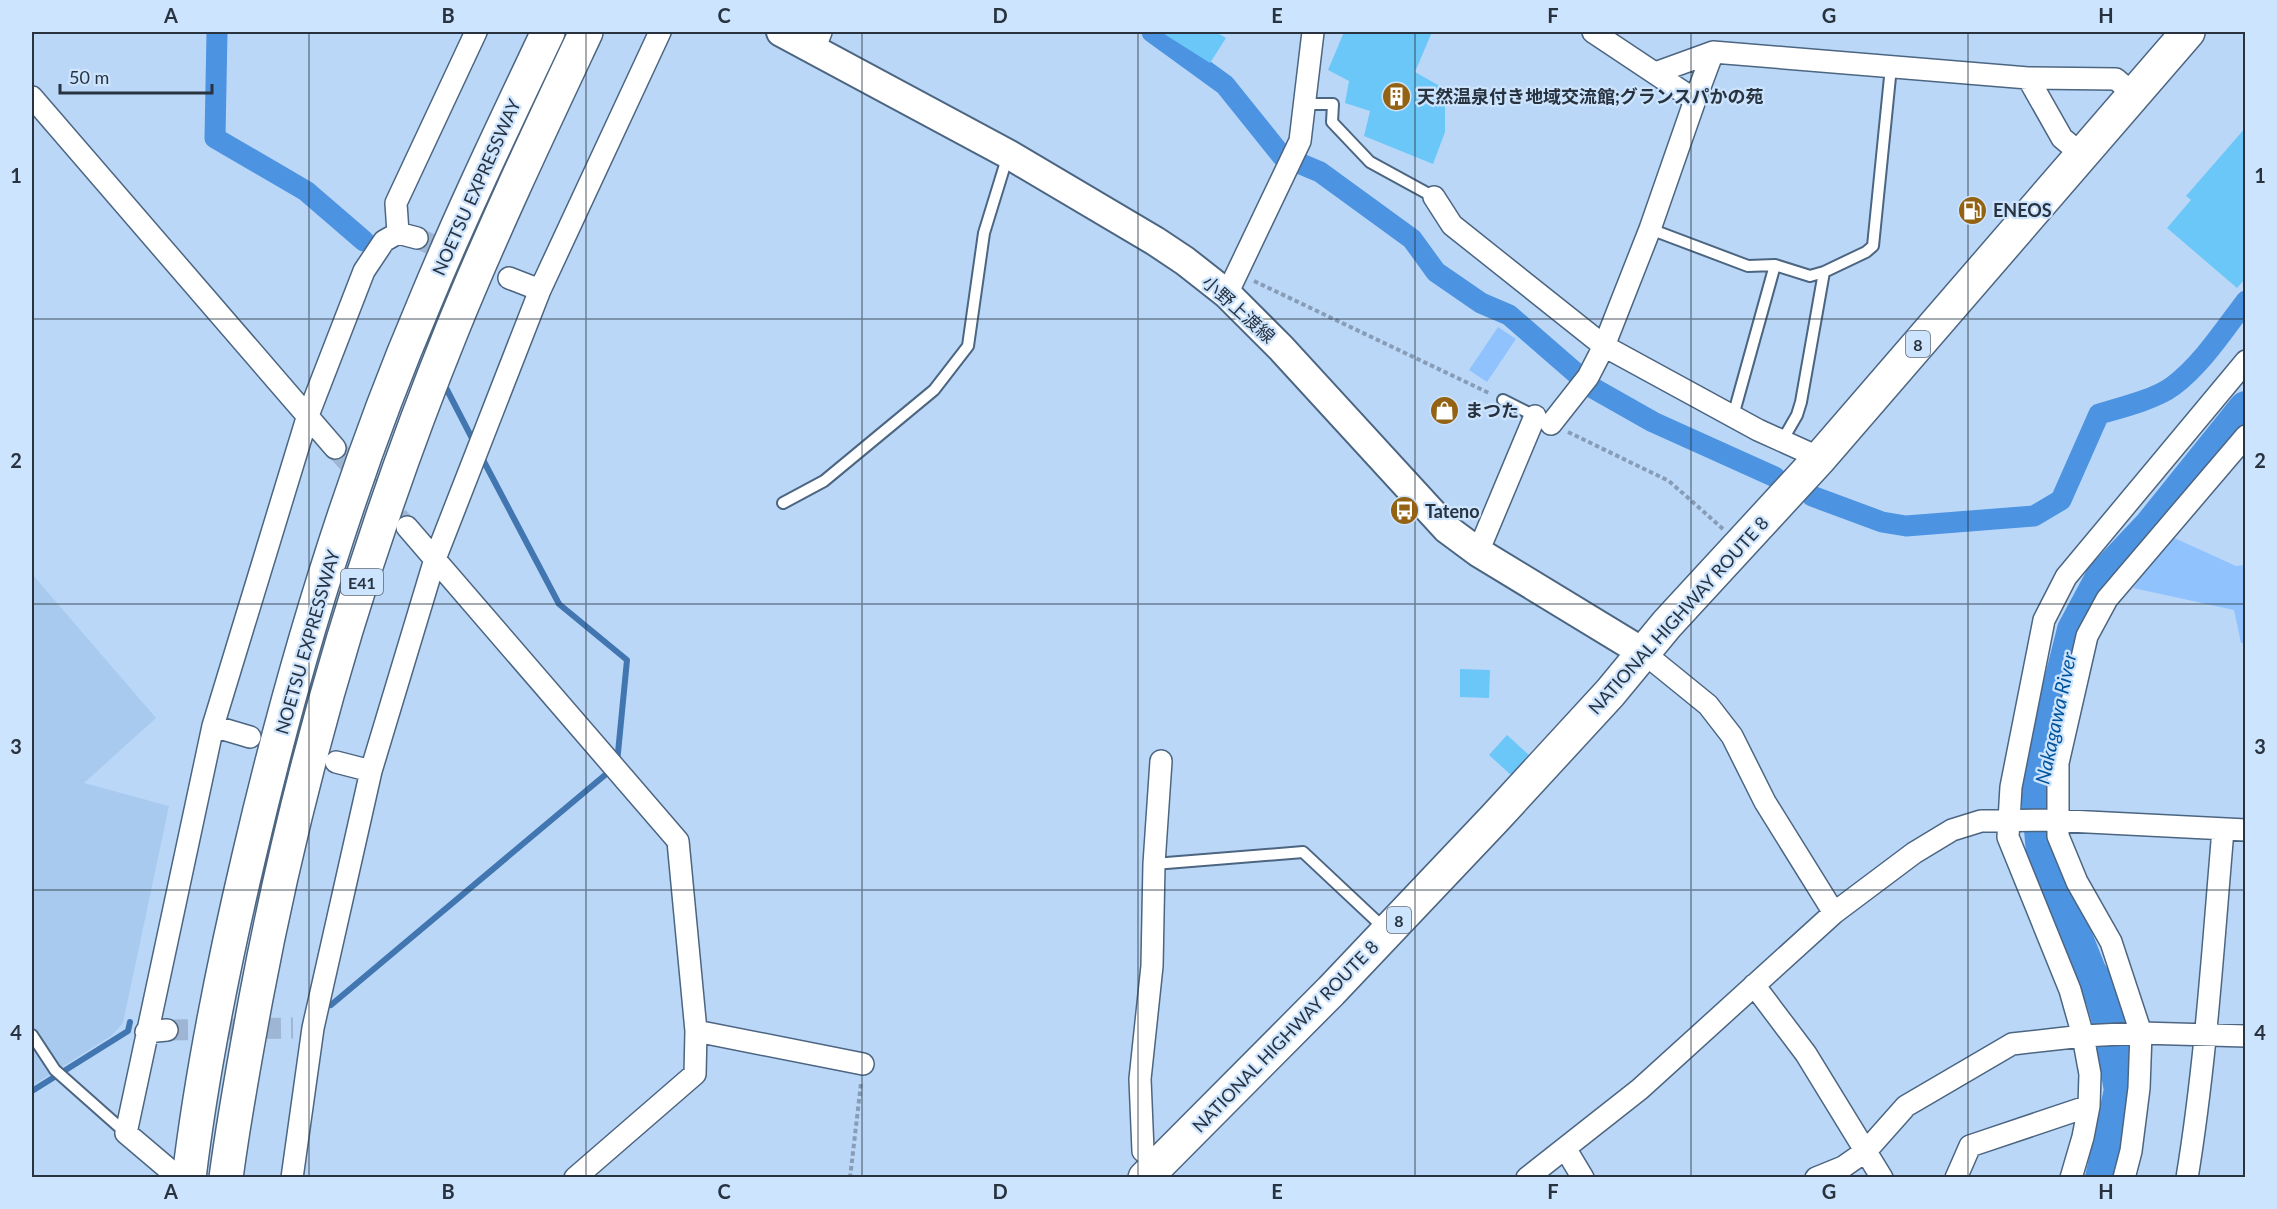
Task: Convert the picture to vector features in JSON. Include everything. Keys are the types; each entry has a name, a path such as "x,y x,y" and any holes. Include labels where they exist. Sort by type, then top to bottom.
{"highway":[{"name":"NOETSU EXPRESSWAY","path":"189,1178 193,1143 230,939 261,803 293,683 331,558 378,421 424,303 548,32"},
{"name":"NOETSU EXPRESSWAY","path":"227,1169 249,1035 277,898 325,706 365,570 451,332 502,211 586,32"},
{"name":"NATIONAL HIGHWAY ROUTE 8","path":"1152,1171 1388,932 1503,810 1740,544 1820,458 2188,32"}],"main road":[{"name":"小野上渡線","path":"782,32 818,41 1185,261 1232,284 1281,348 1447,529 1478,552 1644,653"}],"street":[{"path":"179,1178 126,1133 156,1031 213,726 307,418 364,271 384,241 407,235 396,203 476,32"},
{"path":"292,1178 303,1028 371,771 435,559 540,290 660,32"},
{"path":"1232,284 1300,141 1313,32"},
{"path":"1593,32 1695,100"},
{"path":"1655,73 1713,52 2028,78 2116,79 2133,94"},
{"path":"1478,552 1543,420 1585,380 1604,346 1650,228 1713,52"},
{"path":"2028,78 2062,138 2081,154"},
{"path":"32,97 335,448"},
{"path":"1434,197 1452,225 1604,346 1733,416 1820,458"},
{"path":"509,278 540,290"},
{"path":"2071,1178 2089,1106 2090,1074 2087,1036 2008,837 2013,820 2011,787 2044,620 2066,577 2246,361"},
{"path":"2124,1178 2131,1151 2139,1088 2136,1034 2111,942 2077,882 2053,820 2058,763 2088,636 2107,599 2246,436"},
{"path":"407,527 678,841 696,1031 695,1074 575,1178"},
{"path":"1644,653 1708,705 1732,736 1765,802 1834,913"},
{"path":"213,726 250,737"},
{"path":"1152,1171 1143,1151 1140,1079 1152,966 1154,864 1161,761"},
{"path":"336,762 371,771"},
{"path":"1527,1178 1640,1089 1834,913 1914,853 1952,830 1981,821 2053,820 2246,830"},
{"path":"2187,1178 2197,1119 2206,1034 2223,830"},
{"path":"1754,985 1806,1054 1882,1178"},
{"path":"696,1031 863,1064"},
{"path":"1816,1178 1843,1167 1866,1151 1906,1106 2012,1044 2087,1036 2136,1034 2246,1036"},
{"path":"1956,1178 1970,1146 2089,1106"},
{"path":"1565,1148 1583,1178"}],"lane":[{"path":"1650,228 1748,266 1775,265 1810,276 1824,272 1866,252 1873,246 1891,67"},
{"path":"1304,104 1333,104 1332,122 1370,162 1434,197"},
{"path":"783,503 824,481 934,390 969,346 984,232 1008,154"},
{"path":"1733,416 1775,265"},
{"path":"1782,441 1799,409 1824,272"},
{"path":"1503,400 1543,420"},
{"path":"1154,864 1303,852 1388,932"},
{"path":"32,1035 55,1070 126,1133"}],"path":[{"path":"1232,284 1503,400"},
{"path":"1543,420 1669,481 1740,544"},
{"path":"850,1178 863,1064"}],"shaded area":[{"path":"1498,327 1516,339 1487,382 1469,370"},
{"path":"2170,536 2236,566 2245,565 2245,643 2241,643 2234,610 2133,588"},
{"path":"32,574 156,718 84,783 169,806 123,1023 111,1036 32,1086"}],"building":[{"path":"1161,32 1216,32 1226,38 1210,63"},
{"name":"天然温泉付き地域交流館;グランスパかの苑","path":"1344,32 1432,32 1415,72 1445,89 1445,132 1433,164 1364,136 1370,111 1345,103 1349,81 1328,70"},
{"path":"2246,127 2246,278 2237,288 2167,228 2191,200 2186,196"},
{"path":"1460,669 1490,670 1489,698 1460,697"},
{"path":"1507,735 1529,755 1511,775 1489,755"}],"waterway":[{"path":"217,32 215,138 306,191 364,241"},
{"path":"1152,32 1225,85 1282,156 1320,172 1412,239 1436,272 1481,303 1509,315 1593,388 1653,422 1775,477"},
{"path":"1812,496 1882,522 1906,526 2034,516 2061,500 2099,414 2148,399 2173,386 2203,357 2246,301"},
{"path":"444,384 475,444"},
{"name":"Nakagawa River","path":"2103,1178 2122,1090 2109,1017 2103,997 2088,971 2045,863 2039,796 2051,725 2075,630 2103,578 2152,526 2246,409"},
{"path":"481,456 559,604 627,660 617,763"},
{"path":"331,1005 611,770"},
{"path":"32,1091 128,1031 130,1022"}],"tunnel":[{"path":"417,238 509,278"},
{"path":"335,448 407,527"},
{"path":"167,1030 293,1028"}],"place":[{"name":"天然温泉付き地域交流館;グランスパかの苑","path":"1396,96"},
{"name":"ENEOS","path":"1972,210"},
{"name":"まつた","path":"1444,410"},
{"name":"Tateno","path":"1404,511"}]}
